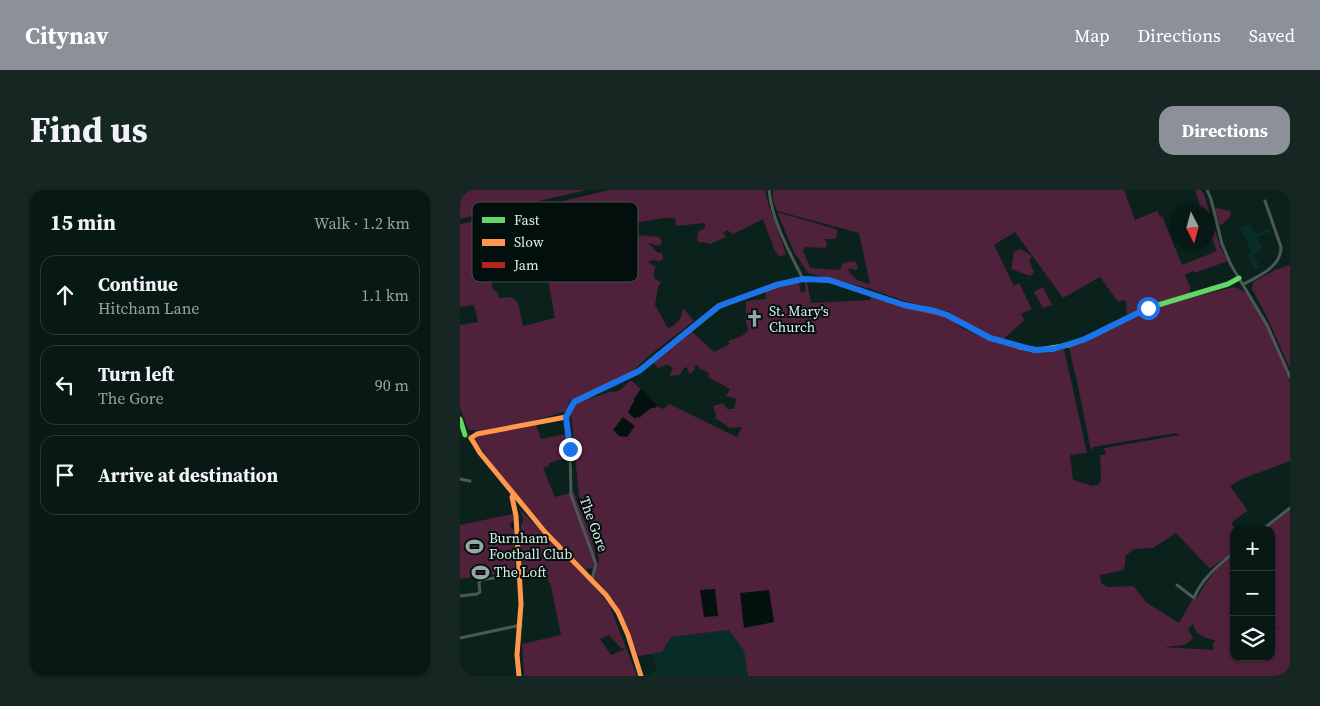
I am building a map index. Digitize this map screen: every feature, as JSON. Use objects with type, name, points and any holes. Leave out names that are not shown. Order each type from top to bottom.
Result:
[{"type":"street","points":[[769,190],[770,204],[776,220],[803,279]]},
{"type":"street","points":[[1207,190],[1222,244],[1239,278],[1267,325],[1290,377]]},
{"type":"street","points":[[1244,284],[1274,266],[1281,254],[1281,246],[1265,200]]},
{"type":"street","points":[[460,420],[462,436],[471,438],[477,434],[566,417],[574,402],[639,371],[719,306],[776,285],[803,279],[829,280],[904,305],[935,311],[947,315],[990,338],[1040,350],[1069,345],[1083,340],[1148,308],[1228,284],[1239,278]]},
{"type":"street","name":"The Gore","points":[[566,417],[570,449],[571,495],[596,564],[592,579]]},
{"type":"street","points":[[471,438],[480,453],[544,532],[592,579],[618,612],[628,635],[641,676]]},
{"type":"street","points":[[460,479],[470,481]]},
{"type":"street","points":[[514,495],[512,497],[516,516],[521,604],[521,625],[517,656],[519,676]]},
{"type":"street","points":[[1267,526],[1290,508]]},
{"type":"street","points":[[1177,585],[1194,598],[1196,592],[1215,568],[1230,555]]},
{"type":"street","points":[[460,596],[480,592],[479,583],[481,580],[518,574]]},
{"type":"street","points":[[460,638],[521,625]]},
{"type":"shaded area","points":[[460,190],[587,190],[534,202],[472,202],[472,216],[460,219]]},
{"type":"shaded area","points":[[609,190],[765,190],[786,254],[780,257],[775,251],[763,219],[733,234],[727,230],[723,233],[726,237],[710,244],[700,243],[697,240],[698,232],[705,228],[705,223],[676,226],[675,218],[638,222],[638,202],[559,202]]},
{"type":"shaded area","points":[[773,190],[1124,190],[1135,220],[1157,211],[1160,217],[1162,216],[1170,236],[1170,250],[1176,250],[1182,265],[1217,251],[1215,246],[1215,230],[1221,249],[1228,261],[1185,275],[1190,287],[1190,293],[1150,305],[1127,315],[1126,301],[1118,302],[1100,277],[1063,298],[1015,232],[994,245],[1014,286],[1019,283],[1032,309],[1021,314],[1024,320],[1004,339],[991,337],[949,312],[808,273],[794,252],[777,212],[836,229],[838,232],[835,239],[825,239],[827,246],[825,248],[806,247],[803,250],[810,268],[840,270],[843,263],[855,261],[858,268],[855,270],[848,268],[849,272],[860,281],[870,284],[859,233],[777,211],[773,200]]},
{"type":"shaded area","points":[[1195,190],[1201,190],[1207,205],[1200,205]]},
{"type":"shaded area","points":[[1215,209],[1230,211],[1231,216],[1220,226]]},
{"type":"shaded area","points":[[472,222],[472,282],[492,282],[493,290],[498,293],[499,298],[512,297],[518,303],[523,326],[555,318],[548,282],[638,282],[638,235],[660,237],[662,242],[659,246],[648,243],[657,252],[662,253],[663,259],[648,262],[656,267],[653,274],[655,279],[661,282],[658,287],[655,305],[668,328],[678,321],[682,315],[683,308],[694,321],[650,355],[618,385],[570,400],[567,411],[502,428],[488,430],[468,429],[460,408],[460,325],[478,322],[474,305],[460,307],[460,224]]},
{"type":"shaded area","points":[[1249,223],[1255,234],[1270,229],[1271,232],[1257,237],[1263,249],[1254,254],[1260,267],[1255,270],[1247,255],[1252,252],[1240,228]]},
{"type":"shaded area","points":[[1021,249],[1032,256],[1029,260],[1034,272],[1030,276],[1011,269],[1014,252]]},
{"type":"shaded area","points":[[1290,265],[1290,369],[1268,319],[1252,289],[1253,282],[1275,270]]},
{"type":"shaded area","points":[[798,280],[801,293],[806,291],[804,281],[807,281],[811,303],[870,300],[872,296],[930,312],[949,319],[962,328],[990,341],[1033,353],[1064,349],[1087,453],[1070,455],[1073,480],[1093,486],[1099,484],[1101,480],[1100,455],[1106,455],[1104,448],[1180,435],[1176,433],[1093,447],[1091,451],[1069,347],[1093,338],[1162,305],[1234,287],[1245,292],[1251,298],[1265,321],[1279,350],[1288,376],[1290,384],[1290,461],[1242,479],[1230,486],[1248,511],[1231,523],[1233,526],[1230,526],[1230,553],[1210,569],[1176,533],[1153,548],[1135,549],[1126,555],[1124,570],[1100,575],[1101,583],[1107,587],[1133,586],[1147,603],[1179,623],[1192,600],[1197,598],[1204,585],[1230,557],[1230,661],[1275,661],[1275,627],[1285,628],[1275,627],[1275,526],[1270,526],[1290,510],[1290,676],[748,676],[744,651],[729,630],[671,637],[662,652],[638,656],[615,602],[594,578],[599,560],[595,540],[579,497],[571,413],[575,403],[620,390],[631,380],[641,389],[633,399],[664,409],[669,404],[737,437],[742,427],[730,428],[715,418],[713,406],[723,403],[727,409],[734,409],[736,399],[726,396],[730,389],[708,377],[709,373],[699,368],[698,365],[694,366],[695,369],[692,373],[689,373],[687,367],[684,368],[680,375],[669,376],[673,368],[667,364],[658,368],[653,362],[691,331],[714,352],[730,344],[728,341],[742,336],[748,330],[746,301],[766,299],[766,290]],"holes":[[[1193,624],[1201,636],[1216,641],[1213,643],[1213,650],[1164,647],[1180,646],[1190,641],[1193,638],[1188,629]]]},
{"type":"shaded area","points":[[1043,287],[1052,305],[1043,308],[1034,292]]},
{"type":"shaded area","points":[[641,388],[657,406],[635,419],[628,412]]},
{"type":"shaded area","points":[[569,415],[573,456],[549,463],[549,466],[543,468],[555,497],[574,492],[595,550],[594,569],[589,568],[586,570],[541,524],[500,475],[475,440],[477,435],[536,424],[541,439],[566,434]]},
{"type":"shaded area","points":[[623,417],[635,426],[627,437],[619,436],[613,430]]},
{"type":"shaded area","points":[[519,509],[576,565],[609,604],[637,676],[524,676],[522,644],[561,635],[551,586],[546,576],[520,577],[521,525],[524,520]],"holes":[[[609,635],[621,648],[626,649],[611,655],[600,639]]]},
{"type":"shaded area","points":[[513,514],[514,520],[510,524],[514,530],[515,569],[486,576],[460,579],[460,525]]},
{"type":"shaded area","points":[[715,589],[718,616],[704,617],[700,590]]},
{"type":"shaded area","points":[[769,590],[774,622],[744,628],[740,593]]},
{"type":"shaded area","points":[[729,630],[744,651],[748,676],[646,676],[657,670],[652,653],[662,652],[671,637]]},
{"type":"traffic: fast","points":[[1019,347],[1039,350],[1069,345],[1092,336],[1148,308],[1228,284],[1239,278]]},
{"type":"traffic: fast","points":[[460,419],[465,435]]},
{"type":"traffic: slow","points":[[471,438],[477,434],[566,417],[574,402],[639,371],[719,306],[780,284]]},
{"type":"traffic: slow","points":[[471,438],[480,453],[545,532],[606,595],[618,612],[628,635],[641,676]]},
{"type":"traffic: slow","points":[[513,495],[521,604],[517,655],[519,676]]},
{"type":"traffic: jam","points":[[780,284],[803,279],[829,280],[904,305],[947,315],[990,338],[1019,347]]},
{"type":"place","name":"St. Mary's Church","points":[[755,319]]},
{"type":"place","name":"Burnham Football Club","points":[[475,546]]},
{"type":"place","name":"The Loft","points":[[480,572]]},
{"type":"route","points":[[570,449],[566,431],[566,417],[574,402],[639,371],[719,306],[776,285],[803,279],[829,280],[870,292],[904,305],[947,315],[967,328],[990,338],[1034,350],[1053,349],[1083,340],[1148,308]]}]
